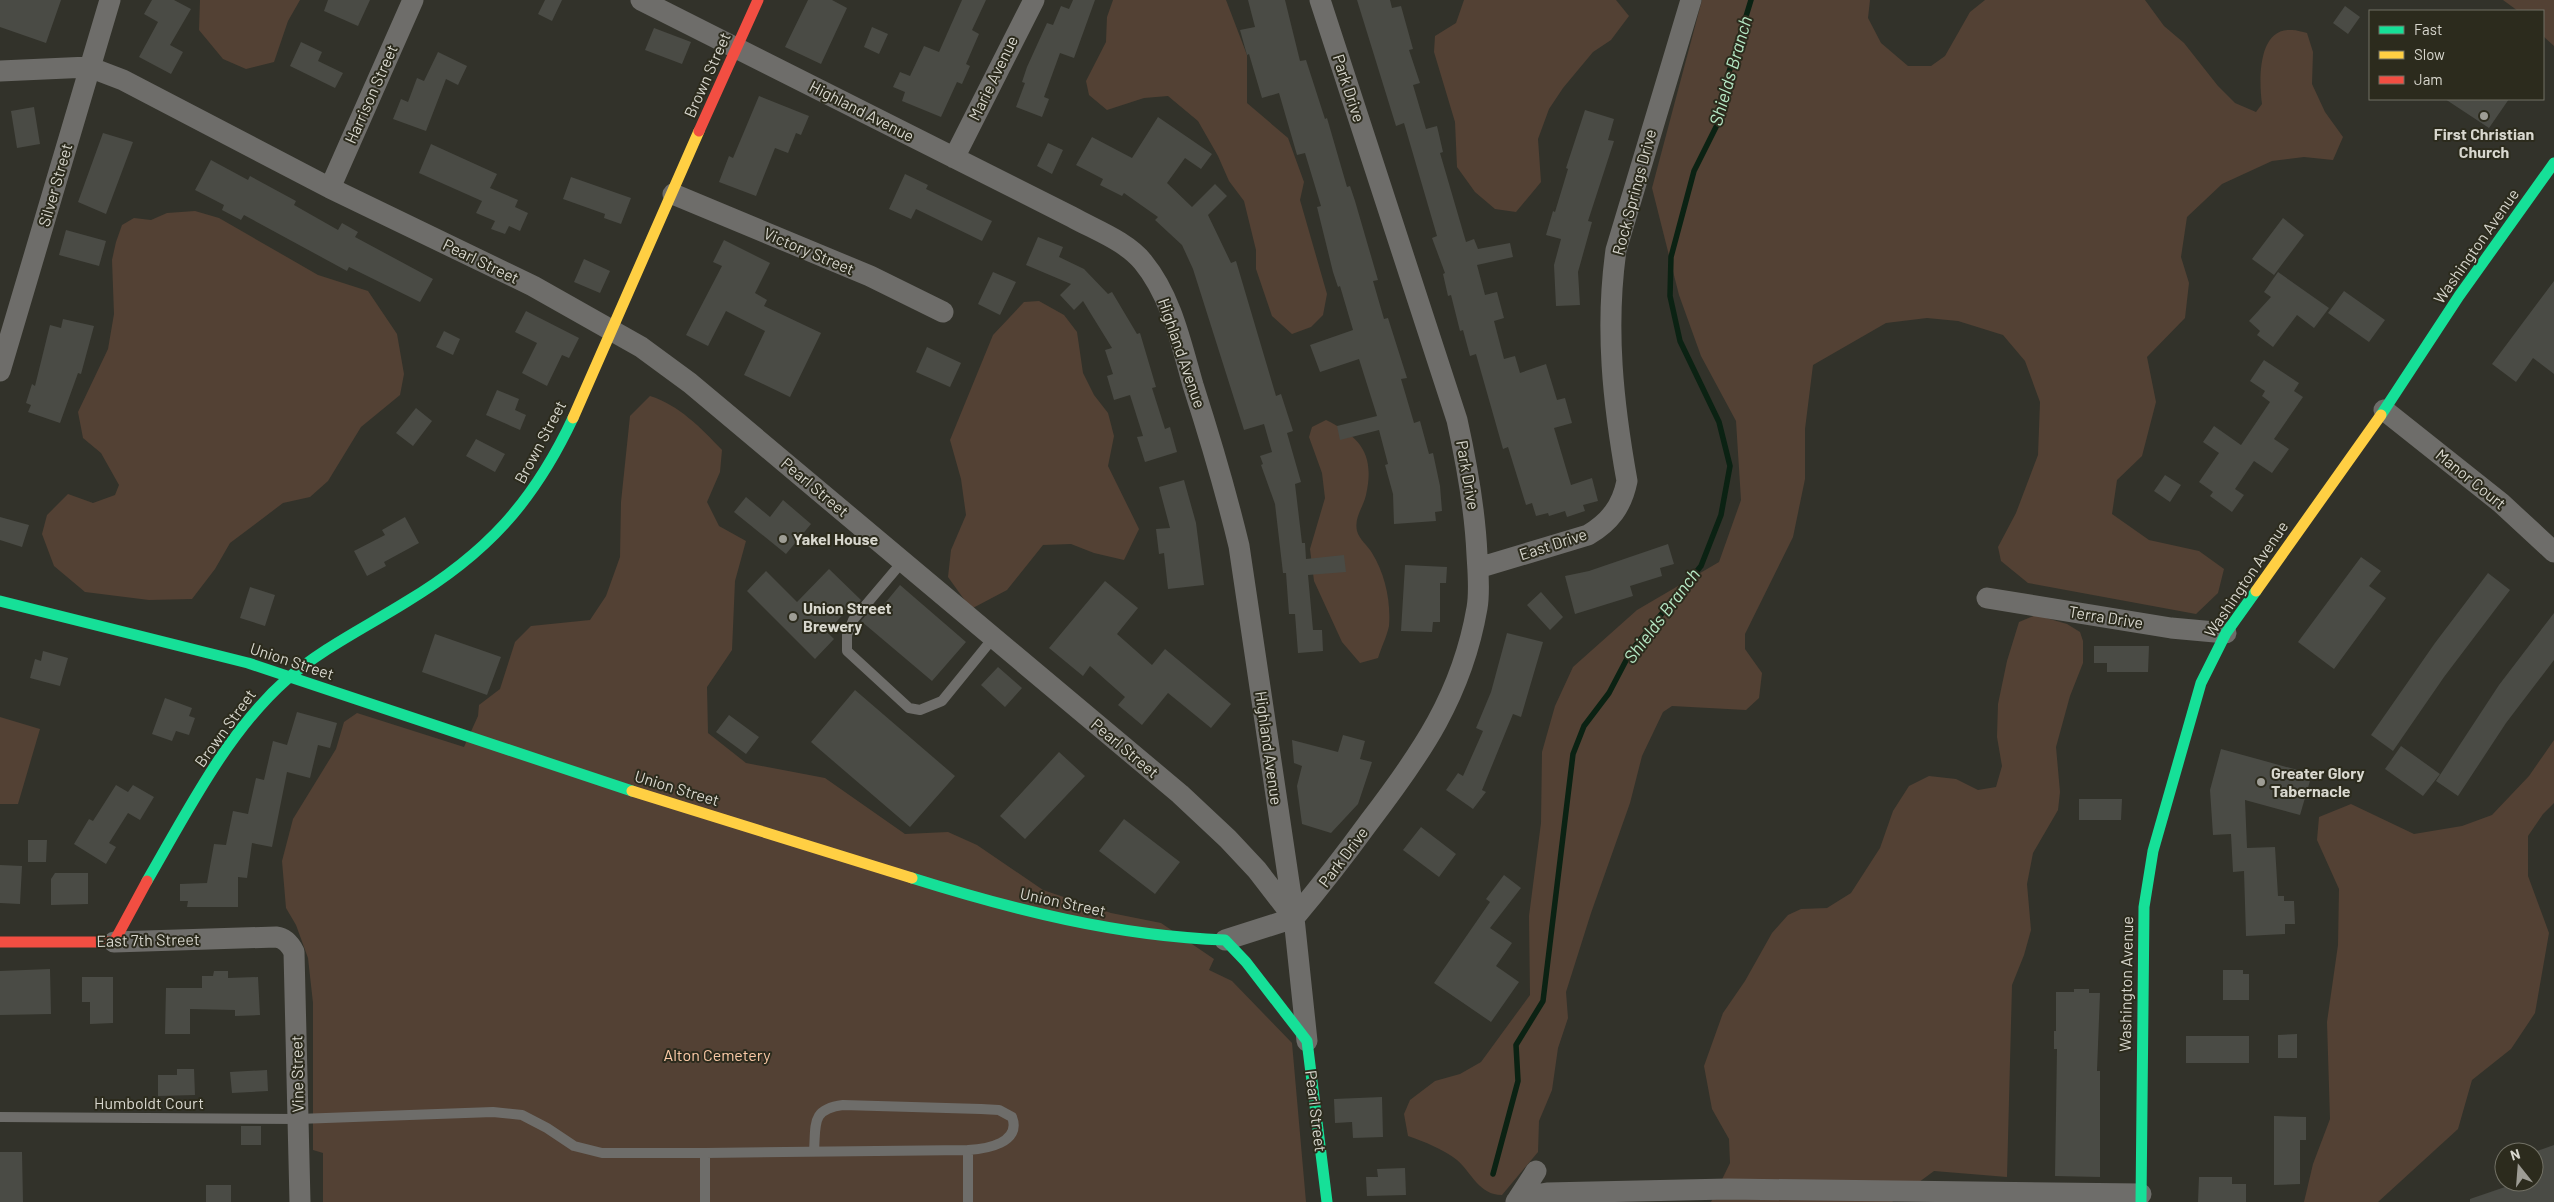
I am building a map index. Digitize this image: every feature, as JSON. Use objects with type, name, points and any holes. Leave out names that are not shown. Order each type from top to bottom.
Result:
[{"type":"street","name":"Silver Street","points":[[0,370],[110,0]]},
{"type":"street","name":"Harrison Street","points":[[330,188],[412,0]]},
{"type":"street","name":"Highland Avenue","points":[[640,0],[736,47],[1122,245],[1142,261],[1155,280],[1169,309],[1225,488],[1239,546],[1294,918]]},
{"type":"street","name":"Brown Street","points":[[114,942],[146,881],[220,760],[253,714],[289,677],[451,574],[484,548],[532,493],[551,461],[612,330],[758,0]]},
{"type":"street","name":"Marie Avenue","points":[[954,158],[1034,0]]},
{"type":"street","name":"Park Drive","points":[[1294,918],[1390,795],[1435,729],[1453,690],[1467,649],[1477,606],[1478,568],[1475,516],[1468,468],[1457,420],[1320,0]]},
{"type":"street","name":"Rock Springs Drive","points":[[1613,388],[1610,328],[1616,250],[1691,0]]},
{"type":"street","name":"Pearl Street","points":[[0,71],[89,67],[123,80],[330,188],[533,286],[612,330],[690,383],[1180,794],[1228,839],[1257,870],[1294,918],[1327,1202]]},
{"type":"street","name":"Washington Avenue","points":[[2141,1198],[2142,958],[2145,898],[2153,851],[2201,683],[2226,633],[2384,410],[2459,296],[2554,163]]},
{"type":"street","name":"Victory Street","points":[[673,194],[870,276],[943,312]]},
{"type":"street","name":"East Drive","points":[[1478,568],[1588,535],[1602,526],[1616,511],[1625,493],[1627,480],[1613,388]]},
{"type":"street","name":"Manor Court","points":[[2384,410],[2501,503],[2554,552]]},
{"type":"street","name":"Terra Drive","points":[[1987,598],[2171,628],[2226,633]]},
{"type":"street","name":"Union Street","points":[[0,601],[190,647],[289,677],[622,788],[984,901],[1059,919],[1126,931],[1177,938],[1226,940]]},
{"type":"street","points":[[1294,918],[1226,940],[1246,962],[1307,1041]]},
{"type":"street","name":"East 7th Street","points":[[0,942],[114,942],[276,937],[282,938],[292,947]]},
{"type":"street","name":"Vine Street","points":[[292,947],[294,962],[300,1202]]},
{"type":"street","points":[[1516,1202],[1536,1171]]},
{"type":"street","points":[[1516,1202],[1530,1196],[1547,1193],[1728,1189],[2141,1198]]},
{"type":"lane","points":[[903,561],[853,620],[847,635],[847,651],[909,708],[920,710],[942,701],[994,637]]},
{"type":"lane","name":"Humboldt Court","points":[[0,1117],[298,1119],[493,1112],[522,1115],[547,1128],[574,1146],[602,1153],[968,1150],[986,1149],[1005,1140],[1014,1129],[1012,1117],[999,1110],[829,1106],[821,1111],[816,1122],[814,1151]]},
{"type":"lane","points":[[968,1150],[968,1202]]},
{"type":"lane","points":[[705,1152],[705,1202]]},
{"type":"green space","points":[[200,0],[300,0],[288,21],[274,62],[246,69],[223,59],[199,30]]},
{"type":"green space","points":[[1113,0],[1226,0],[1247,55],[1247,103],[1288,138],[1304,182],[1300,200],[1327,294],[1323,315],[1311,327],[1292,334],[1272,316],[1256,269],[1256,250],[1244,201],[1229,181],[1218,156],[1198,121],[1168,96],[1144,98],[1107,110],[1089,95],[1086,81],[1106,42],[1107,17]]},
{"type":"green space","points":[[1464,0],[1616,0],[1629,16],[1611,40],[1593,52],[1563,88],[1549,109],[1538,139],[1541,182],[1516,212],[1495,209],[1475,192],[1457,167],[1455,122],[1434,52],[1435,36],[1456,23]]},
{"type":"green space","points":[[1702,0],[1870,0],[1868,18],[1881,43],[1908,66],[1931,66],[1945,56],[1970,12],[1985,0],[2145,0],[2164,26],[2184,43],[2218,86],[2235,103],[2256,112],[2262,104],[2260,83],[2266,46],[2272,37],[2281,31],[2298,31],[2307,33],[2313,52],[2312,84],[2325,112],[2343,137],[2333,160],[2304,157],[2272,161],[2222,184],[2187,217],[2181,257],[2189,283],[2185,318],[2147,357],[2156,402],[2142,456],[2117,480],[2112,514],[2149,540],[2199,551],[2224,569],[2218,593],[2196,614],[2028,583],[2001,561],[1998,547],[2016,513],[2038,455],[2040,402],[2025,361],[2003,335],[1958,321],[1927,318],[1886,323],[1813,365],[1805,429],[1805,479],[1793,537],[1745,634],[1745,649],[1762,673],[1759,698],[1746,710],[1672,706],[1663,712],[1642,756],[1630,803],[1591,913],[1566,992],[1568,1018],[1558,1048],[1552,1090],[1539,1121],[1538,1152],[1502,1195],[1494,1194],[1476,1182],[1452,1156],[1434,1146],[1408,1136],[1404,1114],[1410,1100],[1435,1081],[1460,1074],[1481,1062],[1530,995],[1529,916],[1541,823],[1542,752],[1555,706],[1573,667],[1637,610],[1719,562],[1741,500],[1736,421],[1701,356],[1679,295],[1652,188]]},
{"type":"green space","points":[[2503,0],[2554,0],[2554,46],[2544,37],[2544,10],[2517,10]]},
{"type":"green space","points":[[195,211],[219,218],[318,275],[368,291],[397,334],[404,374],[400,395],[361,427],[328,481],[310,497],[283,503],[230,543],[215,569],[192,599],[149,600],[85,592],[54,566],[42,534],[47,515],[68,494],[93,503],[115,495],[119,485],[101,453],[83,438],[78,412],[108,349],[114,314],[112,260],[116,242],[122,225],[134,218],[151,220],[167,213]]},
{"type":"green space","points":[[1039,301],[1064,315],[1077,332],[1083,373],[1094,395],[1108,413],[1114,436],[1108,466],[1139,529],[1124,560],[1094,553],[1071,544],[1043,545],[1007,590],[971,609],[948,577],[951,550],[966,515],[961,479],[950,440],[993,335],[1024,302]]},
{"type":"green space","name":"Alton Cemetery","points":[[650,396],[680,411],[722,450],[720,472],[707,502],[719,526],[746,541],[735,581],[732,650],[707,687],[708,733],[746,763],[825,778],[905,834],[948,832],[977,845],[1043,890],[1111,913],[1161,923],[1214,959],[1209,970],[1232,981],[1292,1043],[1306,1202],[323,1202],[323,1153],[313,1150],[313,1003],[308,958],[296,925],[286,908],[282,861],[293,819],[336,749],[344,722],[357,713],[464,747],[478,716],[479,705],[500,689],[515,642],[531,626],[590,620],[606,596],[620,557],[621,502],[630,416]]},
{"type":"green space","points":[[1326,420],[1348,433],[1356,441],[1367,458],[1368,481],[1366,495],[1356,526],[1360,537],[1377,561],[1388,597],[1389,626],[1378,658],[1360,663],[1342,642],[1314,581],[1310,549],[1325,498],[1322,473],[1309,437],[1312,427]]},
{"type":"green space","points":[[2036,615],[2067,624],[2080,632],[2083,641],[2083,663],[2070,696],[2056,747],[2060,792],[2058,810],[2033,853],[2027,884],[2031,930],[2024,955],[2012,985],[2007,1177],[1934,1171],[1892,1202],[1711,1202],[1730,1163],[1729,1139],[1712,1109],[1704,1066],[1723,1013],[1745,981],[1772,933],[1788,915],[1801,909],[1827,908],[1851,893],[1880,848],[1893,811],[1909,786],[1929,776],[1956,779],[1978,790],[1996,787],[2002,766],[1997,737],[1998,704],[2007,661],[2019,622]]},
{"type":"green space","points":[[0,717],[40,729],[18,804],[0,804]]},
{"type":"green space","points":[[2554,740],[2554,803],[2543,814],[2528,836],[2528,876],[2549,933],[2535,1013],[2511,1049],[2472,1080],[2458,1129],[2378,1202],[2304,1202],[2313,1164],[2330,1119],[2327,1022],[2338,945],[2339,889],[2317,840],[2319,817],[2351,804],[2414,834],[2462,826],[2492,815],[2529,776]]},
{"type":"building","points":[[0,0],[61,0],[46,43],[0,27]]},
{"type":"building","points":[[152,0],[174,0],[191,9],[170,45],[183,52],[171,74],[139,57],[158,22],[144,14]]},
{"type":"building","points":[[328,0],[370,0],[358,26],[324,11]]},
{"type":"building","points":[[545,0],[562,0],[552,21],[538,14]]},
{"type":"building","points":[[808,0],[832,0],[847,8],[821,64],[785,47]]},
{"type":"building","points":[[962,0],[986,0],[972,30],[979,34],[966,64],[970,66],[962,84],[957,82],[941,117],[902,101],[905,92],[893,87],[900,72],[910,76],[924,46],[939,52]]},
{"type":"building","points":[[1073,0],[1095,0],[1074,58],[1060,53],[1044,97],[1049,99],[1042,117],[1016,107],[1025,83],[1022,82],[1027,67],[1047,23],[1053,25],[1061,6],[1069,9]]},
{"type":"building","points":[[1248,0],[1285,0],[1300,61],[1306,60],[1325,119],[1327,118],[1347,187],[1350,186],[1355,201],[1378,280],[1373,281],[1384,319],[1388,318],[1407,378],[1401,379],[1414,423],[1420,421],[1429,454],[1433,453],[1440,486],[1442,511],[1435,512],[1436,521],[1394,524],[1393,494],[1385,465],[1388,464],[1379,430],[1340,440],[1337,426],[1377,416],[1359,359],[1320,372],[1310,345],[1353,330],[1340,286],[1338,287],[1333,272],[1317,207],[1321,206],[1305,153],[1297,155],[1279,93],[1262,98],[1249,54],[1247,55],[1240,30],[1255,27]]},
{"type":"building","points":[[1357,0],[1390,0],[1392,8],[1401,6],[1413,49],[1409,50],[1420,83],[1413,85],[1426,129],[1437,126],[1443,152],[1440,153],[1466,242],[1474,239],[1478,249],[1510,243],[1513,257],[1477,265],[1485,295],[1497,292],[1504,318],[1494,321],[1504,359],[1515,356],[1520,373],[1546,364],[1557,400],[1565,398],[1572,423],[1554,428],[1571,485],[1592,478],[1598,501],[1583,505],[1585,511],[1567,517],[1565,511],[1549,516],[1548,513],[1536,516],[1532,503],[1526,505],[1508,447],[1503,449],[1476,354],[1470,356],[1463,330],[1460,331],[1451,295],[1448,296],[1443,274],[1445,273],[1432,238],[1437,236],[1404,123],[1396,126]]},
{"type":"building","points":[[2345,6],[2360,17],[2348,34],[2333,23]]},
{"type":"building","points":[[872,27],[888,34],[879,54],[864,47]]},
{"type":"building","points":[[654,28],[691,42],[682,64],[645,50]]},
{"type":"building","points":[[301,42],[322,52],[318,61],[343,73],[335,88],[290,66]]},
{"type":"building","points":[[438,52],[467,66],[458,85],[446,79],[426,131],[393,119],[401,99],[408,102],[417,78],[424,81]]},
{"type":"building","points":[[759,96],[809,116],[801,135],[796,133],[788,153],[775,148],[756,196],[719,182],[729,156],[733,158]]},
{"type":"building","name":"First Christian Church","points":[[2447,100],[2508,100],[2489,128]]},
{"type":"building","points":[[34,107],[40,144],[17,148],[11,111]]},
{"type":"building","points":[[1585,110],[1614,119],[1608,140],[1614,141],[1588,221],[1592,222],[1578,272],[1580,305],[1556,306],[1554,265],[1561,239],[1546,235],[1553,211],[1555,212],[1568,169],[1566,168]]},
{"type":"building","points":[[1158,117],[1212,154],[1201,169],[1185,158],[1167,183],[1192,207],[1215,184],[1227,196],[1208,215],[1231,263],[1236,261],[1276,396],[1281,394],[1293,431],[1287,433],[1301,482],[1295,484],[1302,543],[1305,543],[1306,559],[1344,555],[1346,572],[1308,575],[1313,630],[1322,630],[1323,651],[1298,653],[1295,614],[1289,614],[1286,573],[1283,573],[1275,504],[1261,465],[1263,464],[1260,456],[1272,452],[1264,424],[1244,430],[1193,269],[1182,245],[1155,220],[1158,217],[1124,193],[1122,196],[1100,185],[1103,179],[1076,165],[1092,137],[1132,158]]},
{"type":"building","points":[[103,133],[133,142],[106,214],[78,202]]},
{"type":"building","points":[[1048,143],[1063,150],[1052,174],[1037,166]]},
{"type":"building","points":[[431,144],[497,174],[490,188],[518,200],[515,207],[528,213],[520,231],[509,226],[505,234],[491,229],[495,221],[476,213],[482,201],[419,173]]},
{"type":"building","points":[[211,160],[248,180],[250,176],[296,201],[294,205],[338,230],[342,223],[358,232],[355,237],[433,279],[420,302],[349,267],[347,271],[244,215],[241,220],[222,210],[224,205],[195,190]]},
{"type":"building","points":[[905,174],[928,185],[926,189],[992,221],[982,241],[916,209],[911,219],[889,209]]},
{"type":"building","points":[[571,177],[631,198],[621,224],[604,218],[605,214],[563,199]]},
{"type":"building","points":[[2283,218],[2304,235],[2274,275],[2252,259]]},
{"type":"building","points":[[66,230],[106,241],[99,266],[59,255]]},
{"type":"building","points":[[1038,237],[1063,247],[1059,257],[1084,269],[1108,294],[1112,292],[1137,334],[1140,333],[1156,387],[1152,388],[1165,429],[1170,427],[1177,452],[1145,462],[1137,437],[1143,436],[1130,395],[1114,400],[1107,376],[1113,374],[1105,350],[1112,348],[1083,301],[1074,310],[1060,295],[1071,284],[1026,265]]},
{"type":"building","points":[[724,240],[770,263],[755,293],[767,300],[764,306],[821,333],[790,397],[744,375],[765,331],[726,311],[708,346],[686,335],[722,266],[713,262]]},
{"type":"building","points":[[584,259],[610,271],[600,293],[574,282]]},
{"type":"building","points":[[993,272],[1016,282],[1000,315],[978,304]]},
{"type":"building","points":[[2278,272],[2329,308],[2314,328],[2297,315],[2273,347],[2257,335],[2260,331],[2249,321],[2271,297],[2264,292]]},
{"type":"building","points":[[2554,281],[2554,374],[2533,358],[2516,382],[2492,364]]},
{"type":"building","points":[[2344,291],[2385,320],[2369,342],[2328,313]]},
{"type":"building","points":[[526,311],[579,338],[569,358],[562,355],[547,386],[522,373],[537,343],[515,332]]},
{"type":"building","points":[[63,319],[94,326],[81,374],[78,373],[60,423],[28,412],[31,405],[26,403],[32,384],[35,386],[50,325],[61,328]]},
{"type":"building","points":[[444,331],[460,339],[453,355],[436,347]]},
{"type":"building","points":[[927,347],[961,363],[950,387],[916,372]]},
{"type":"building","points":[[2264,360],[2299,383],[2294,391],[2303,397],[2274,439],[2289,449],[2272,473],[2254,461],[2235,489],[2244,495],[2232,512],[2210,496],[2213,492],[2199,482],[2219,453],[2203,442],[2214,426],[2241,445],[2270,402],[2262,396],[2265,391],[2250,381]]},
{"type":"building","points":[[497,390],[519,399],[515,410],[526,415],[520,430],[486,415]]},
{"type":"building","points":[[416,408],[432,421],[413,446],[396,433]]},
{"type":"building","points":[[476,439],[505,454],[495,472],[466,456]]},
{"type":"building","points":[[2165,475],[2181,485],[2170,502],[2154,491]]},
{"type":"building","points":[[1184,480],[1196,523],[1204,585],[1168,589],[1164,553],[1159,554],[1156,529],[1170,528],[1159,487]]},
{"type":"building","name":"Yakel House","points":[[746,497],[770,517],[783,500],[811,524],[786,554],[734,512]]},
{"type":"building","points":[[0,517],[29,525],[22,547],[0,540]]},
{"type":"building","points":[[405,517],[419,543],[384,562],[386,566],[367,576],[354,551],[385,535],[382,530]]},
{"type":"building","points":[[1668,544],[1674,564],[1660,568],[1662,576],[1630,586],[1633,596],[1575,614],[1565,576],[1589,571]]},
{"type":"building","points":[[2361,557],[2381,571],[2369,586],[2386,598],[2334,669],[2298,642]]},
{"type":"building","points":[[1405,565],[1447,567],[1446,583],[1440,583],[1440,622],[1433,622],[1432,632],[1401,631]]},
{"type":"building","points":[[829,569],[861,600],[851,612],[848,609],[827,632],[834,639],[815,659],[747,591],[766,571],[797,602]]},
{"type":"building","points":[[2488,573],[2510,590],[2444,677],[2393,751],[2371,735],[2435,643]]},
{"type":"building","points":[[1105,581],[1138,608],[1117,634],[1152,665],[1165,649],[1231,704],[1211,728],[1168,693],[1142,725],[1118,705],[1125,697],[1090,666],[1083,676],[1049,648]]},
{"type":"building","points":[[900,585],[966,642],[932,681],[861,621],[871,609],[876,614]]},
{"type":"building","points":[[250,587],[275,595],[265,626],[240,618]]},
{"type":"building","points":[[1541,592],[1563,617],[1550,630],[1527,605]]},
{"type":"building","points":[[2554,613],[2554,660],[2506,723],[2458,796],[2436,781],[2499,685]]},
{"type":"building","points":[[1507,633],[1543,642],[1521,717],[1513,714],[1482,790],[1486,792],[1473,809],[1446,790],[1458,773],[1463,776],[1483,731],[1476,728],[1491,692]]},
{"type":"building","points":[[435,634],[501,657],[487,695],[422,672]]},
{"type":"building","points":[[2094,646],[2149,646],[2148,672],[2107,672],[2107,663],[2094,663]]},
{"type":"building","points":[[43,651],[68,658],[60,686],[30,678],[35,659],[41,661]]},
{"type":"building","points":[[998,667],[1022,688],[1005,707],[981,685]]},
{"type":"building","points":[[855,690],[955,776],[910,827],[811,742]]},
{"type":"building","points":[[165,698],[192,708],[189,716],[195,718],[189,735],[176,731],[172,741],[152,734]]},
{"type":"building","points":[[297,712],[337,723],[330,748],[318,745],[310,778],[287,772],[272,847],[252,843],[247,878],[238,877],[238,907],[187,907],[188,901],[180,901],[180,884],[207,883],[214,844],[226,845],[233,811],[248,814],[256,778],[264,780],[273,741],[287,745]]},
{"type":"building","points":[[729,715],[759,737],[746,754],[716,732]]},
{"type":"building","points":[[1343,735],[1365,741],[1360,759],[1372,762],[1358,804],[1331,833],[1302,824],[1297,786],[1302,766],[1294,763],[1292,740],[1338,752]]},
{"type":"building","points":[[2401,746],[2440,774],[2423,796],[2385,769]]},
{"type":"building","points":[[2221,749],[2312,774],[2300,815],[2245,800],[2247,848],[2275,847],[2278,896],[2284,896],[2284,901],[2294,901],[2295,924],[2285,924],[2285,934],[2246,936],[2244,871],[2233,872],[2231,834],[2213,835],[2210,790]]},
{"type":"building","points":[[1059,752],[1085,776],[1025,839],[1000,816]]},
{"type":"building","points":[[116,785],[128,792],[133,785],[154,797],[140,820],[128,813],[109,843],[116,847],[106,864],[74,844],[89,819],[93,821]]},
{"type":"building","points":[[2079,799],[2122,799],[2121,820],[2079,820]]},
{"type":"building","points":[[1124,819],[1180,862],[1155,894],[1099,851]]},
{"type":"building","points":[[1421,827],[1456,854],[1439,877],[1403,850]]},
{"type":"building","points":[[28,840],[47,840],[46,862],[28,862]]},
{"type":"building","points":[[0,865],[22,866],[20,904],[0,903]]},
{"type":"building","points":[[55,873],[88,873],[88,904],[51,905],[51,879]]},
{"type":"building","points":[[1504,875],[1521,888],[1490,928],[1512,943],[1496,966],[1519,982],[1491,1022],[1434,983],[1490,902],[1486,899]]},
{"type":"building","points":[[50,969],[51,1014],[0,1015],[0,971]]},
{"type":"building","points":[[2223,970],[2243,970],[2243,974],[2249,974],[2249,1000],[2223,1000]]},
{"type":"building","points":[[214,971],[228,971],[228,978],[258,977],[260,1015],[235,1016],[235,1010],[190,1009],[190,1034],[165,1034],[166,988],[202,988],[202,976],[213,976]]},
{"type":"building","points":[[82,977],[113,977],[113,1023],[90,1024],[90,1002],[82,1002]]},
{"type":"building","points":[[2074,989],[2089,989],[2089,993],[2100,993],[2097,1071],[2100,1071],[2100,1177],[2055,1176],[2057,1049],[2054,1049],[2054,1031],[2056,1031],[2056,992],[2074,992]]},
{"type":"building","points":[[2297,1034],[2297,1058],[2278,1058],[2278,1035]]},
{"type":"building","points":[[2186,1036],[2249,1036],[2249,1063],[2186,1063]]},
{"type":"building","points":[[177,1069],[194,1069],[195,1095],[158,1096],[158,1075],[177,1075]]},
{"type":"building","points":[[267,1070],[268,1091],[232,1093],[230,1072]]},
{"type":"building","points":[[1382,1097],[1383,1137],[1353,1138],[1352,1122],[1335,1123],[1334,1099]]},
{"type":"building","points":[[2274,1116],[2306,1117],[2306,1140],[2300,1140],[2300,1184],[2274,1185]]},
{"type":"building","points":[[241,1126],[261,1126],[261,1145],[241,1145]]},
{"type":"building","points":[[2554,1145],[2554,1202],[2470,1202],[2470,1199],[2494,1191],[2544,1192],[2544,1148]]},
{"type":"building","points":[[0,1152],[22,1152],[23,1202],[0,1202]]},
{"type":"building","points":[[1405,1168],[1406,1195],[1367,1196],[1366,1177],[1378,1177],[1377,1169]]},
{"type":"building","points":[[2199,1177],[2232,1177],[2232,1184],[2246,1184],[2246,1202],[2198,1202]]},
{"type":"building","points":[[206,1185],[231,1185],[231,1202],[206,1202]]},
{"type":"waterway","name":"Shields Branch","points":[[1493,1174],[1518,1081],[1516,1045],[1543,1001],[1573,754],[1584,726],[1609,693],[1631,651],[1701,566],[1721,515],[1730,466],[1719,422],[1680,341],[1670,296],[1671,257],[1694,171],[1718,123],[1722,95],[1751,0]]},
{"type":"traffic: fast","points":[[2381,415],[2459,296],[2554,163]]},
{"type":"traffic: fast","points":[[147,881],[226,749],[265,701],[286,680],[314,658],[435,584],[483,545],[524,501],[558,448],[573,418]]},
{"type":"traffic: fast","points":[[2141,1202],[2144,907],[2153,851],[2201,683],[2226,633],[2256,591]]},
{"type":"traffic: fast","points":[[0,601],[248,663],[632,791]]},
{"type":"traffic: fast","points":[[912,878],[1027,911],[1105,927],[1185,938],[1225,940],[1246,962],[1307,1041],[1327,1202]]},
{"type":"traffic: slow","points":[[573,418],[699,131]]},
{"type":"traffic: slow","points":[[2256,591],[2381,415]]},
{"type":"traffic: slow","points":[[632,791],[912,878]]},
{"type":"traffic: jam","points":[[699,131],[758,0]]},
{"type":"traffic: jam","points":[[0,942],[114,942],[147,881]]},
{"type":"place","name":"First Christian Church","points":[[2484,116]]},
{"type":"place","name":"Yakel House","points":[[783,539]]},
{"type":"place","name":"Union Street Brewery","points":[[793,617]]},
{"type":"place","name":"Greater Glory Tabernacle","points":[[2261,782]]}]
